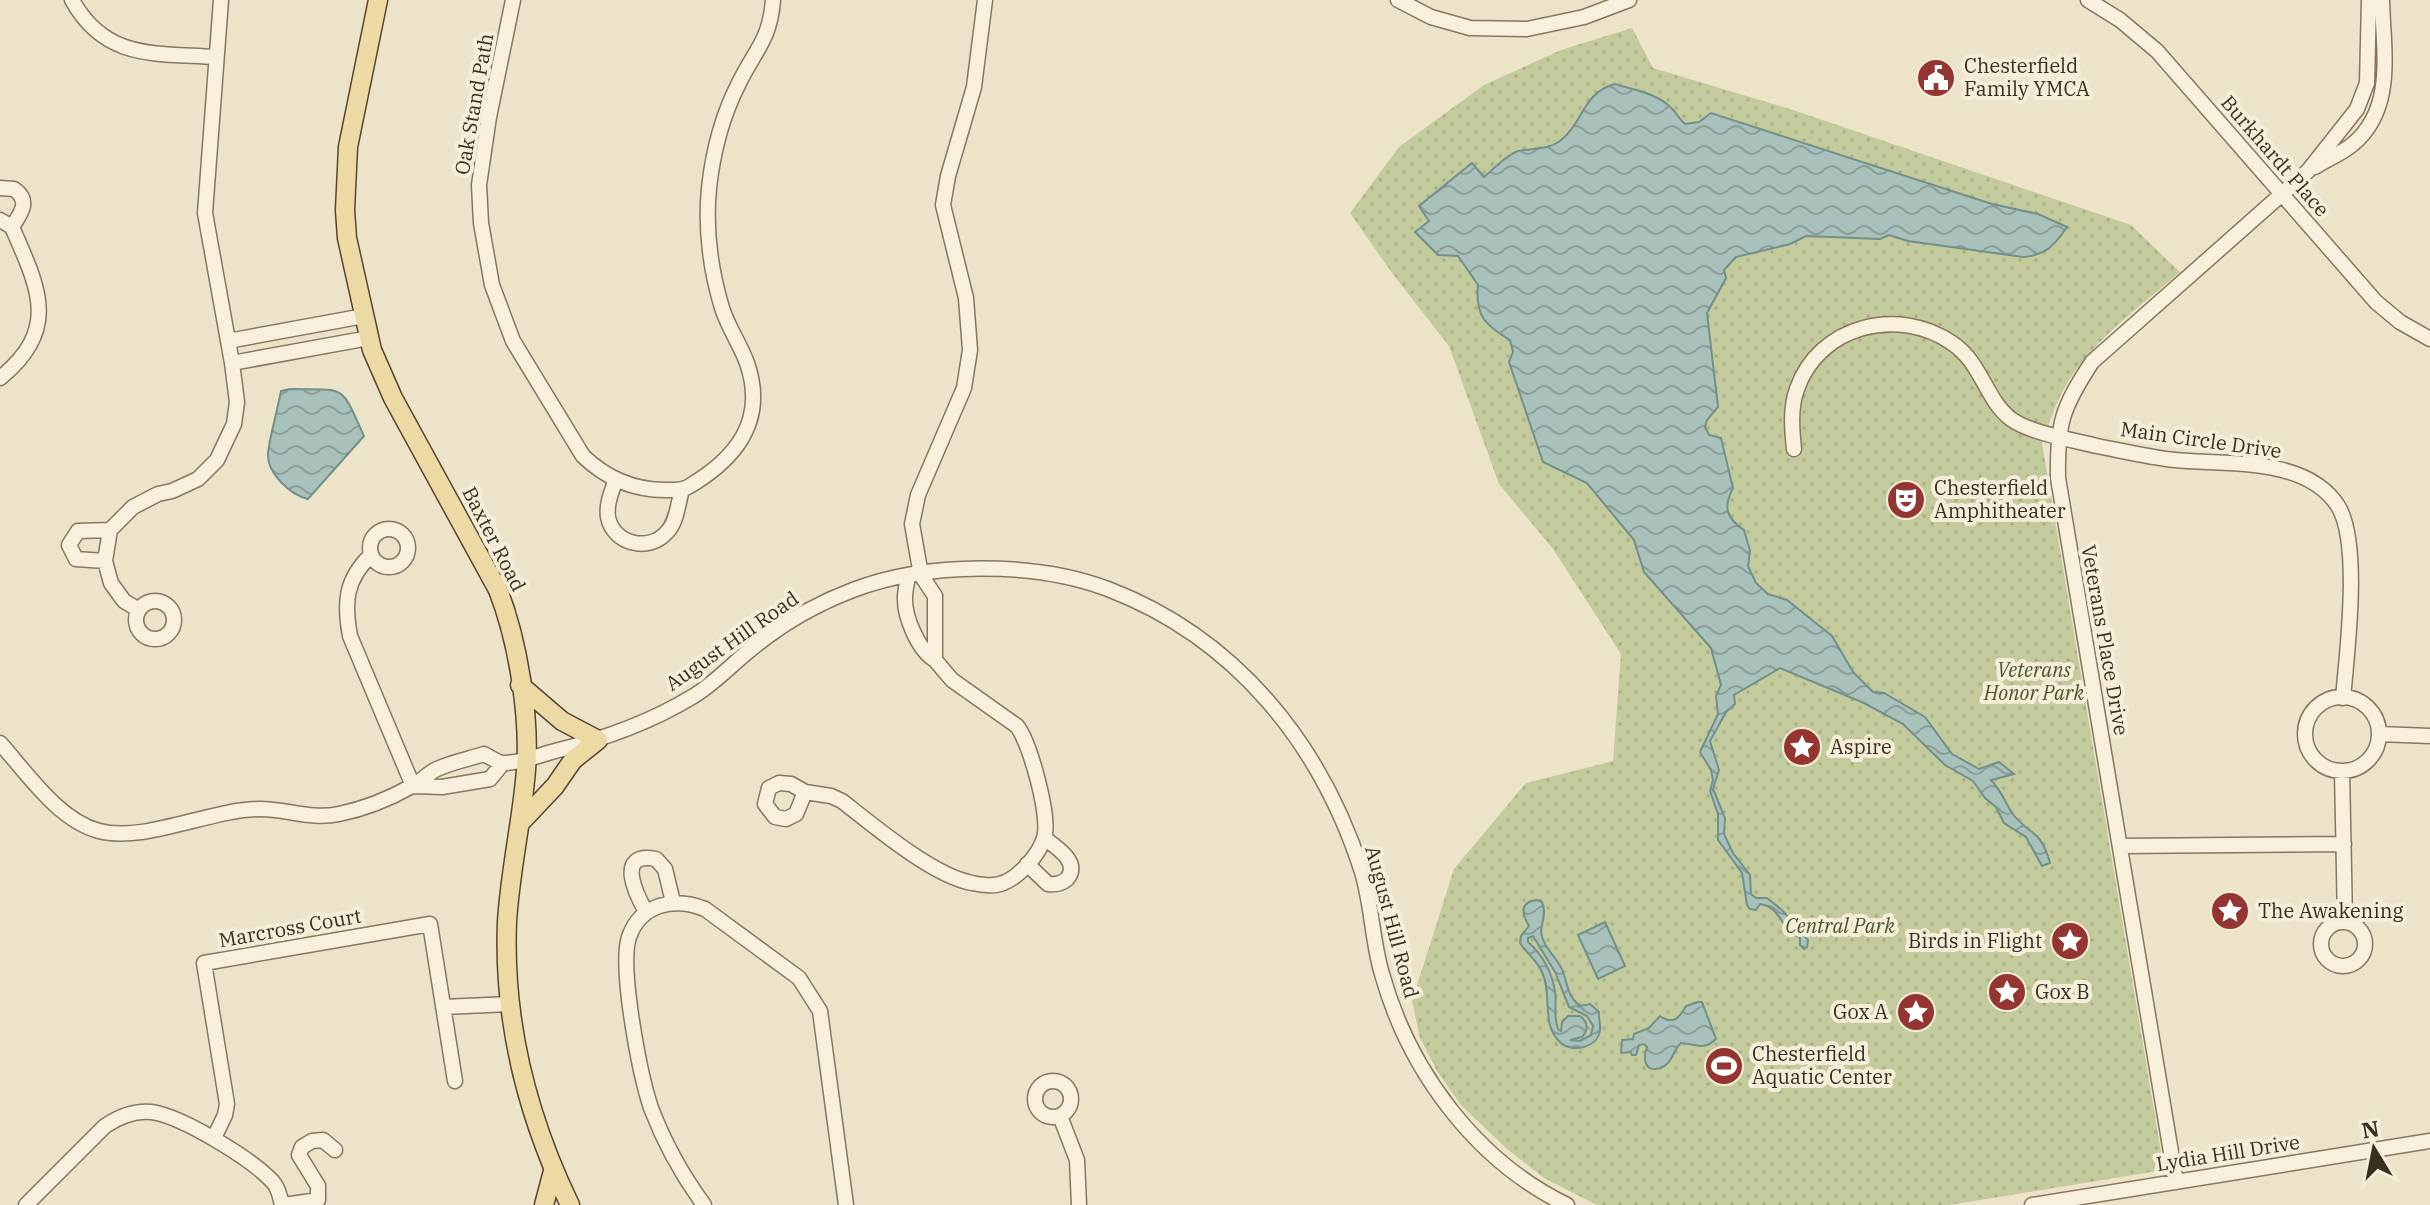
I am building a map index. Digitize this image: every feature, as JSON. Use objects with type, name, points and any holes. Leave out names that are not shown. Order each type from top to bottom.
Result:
[{"type":"main road","name":"Baxter Road","points":[[378,0],[348,147],[347,238],[369,338],[393,398],[498,590],[509,625],[520,685],[526,758],[508,920],[510,1004],[534,1119],[553,1171],[570,1205]]},
{"type":"main road","points":[[520,685],[562,721],[598,740],[573,760],[555,786],[521,822]]},
{"type":"main road","points":[[544,1205],[553,1171]]},
{"type":"street","points":[[72,0],[99,35],[122,48],[215,57]]},
{"type":"street","points":[[139,610],[124,601],[111,583],[105,561],[110,530],[133,507],[198,479],[217,460],[234,424],[237,402],[205,213],[221,0]]},
{"type":"street","name":"Oak Stand Path","points":[[513,0],[489,117],[479,185],[481,223],[492,285],[513,341],[583,456],[598,470],[645,490],[682,490]]},
{"type":"street","points":[[616,479],[607,509],[614,531],[627,542],[639,544],[658,540],[672,525],[682,490],[707,476],[734,453],[747,433],[753,409],[748,364],[723,310],[711,264],[708,217],[714,148],[740,81],[765,41],[773,0]]},
{"type":"street","points":[[805,792],[842,801],[925,862],[969,883],[1003,883],[1027,864],[1044,838],[1046,824],[1030,750],[1024,736],[1017,726],[952,680],[921,646],[907,613],[905,597],[915,576],[912,524],[918,495],[964,388],[970,350],[966,298],[943,205],[948,176],[974,87],[985,0]]},
{"type":"street","points":[[1398,0],[1431,17],[1470,28],[1527,29],[1584,17],[1629,0]]},
{"type":"street","name":"Burkhardt Place","points":[[2088,0],[2120,20],[2157,51],[2376,302],[2400,322],[2430,339]]},
{"type":"street","points":[[2308,171],[2357,109],[2367,83],[2369,0]]},
{"type":"street","points":[[2308,171],[2353,144],[2374,120],[2384,92],[2382,0]]},
{"type":"street","name":"Veterans Place Drive","points":[[2176,1182],[2058,478],[2058,435],[2069,397],[2092,362],[2308,171]]},
{"type":"street","points":[[0,188],[14,189],[22,197],[24,209],[6,224],[38,287],[39,313],[35,337],[20,362],[0,378]]},
{"type":"street","points":[[228,341],[364,316]]},
{"type":"street","name":"Main Circle Drive","points":[[1794,449],[1791,422],[1796,391],[1807,368],[1843,334],[1872,325],[1902,324],[1931,331],[1973,361],[1993,398],[2009,418],[2025,427],[2125,453],[2176,460],[2246,463],[2305,477],[2322,488],[2337,505],[2348,540],[2350,594],[2343,698]]},
{"type":"street","points":[[232,363],[369,338]]},
{"type":"street","points":[[105,561],[76,559],[69,545],[78,531],[110,530]]},
{"type":"street","points":[[371,555],[362,563],[347,591],[350,636],[413,786]]},
{"type":"street","name":"August Hill Road","points":[[503,763],[622,732],[694,696],[783,625],[851,591],[885,580],[976,568],[1016,569],[1104,588],[1149,606],[1202,639],[1252,682],[1314,761],[1362,874],[1381,972],[1411,1050],[1464,1127],[1500,1161],[1540,1192],[1567,1205]]},
{"type":"street","points":[[915,576],[935,596],[935,660]]},
{"type":"street","points":[[2343,698],[2362,703],[2371,711],[2379,734],[2371,756],[2353,769],[2342,771],[2318,763],[2306,742],[2305,730],[2308,718],[2316,708],[2326,701],[2343,698]]},
{"type":"street","points":[[2379,734],[2430,736]]},
{"type":"street","points":[[0,743],[47,795],[81,823],[100,831],[122,834],[261,809],[313,817],[338,814],[413,786],[436,769],[484,754],[503,763],[490,779],[442,787],[413,786]]},
{"type":"street","points":[[2342,771],[2345,921]]},
{"type":"street","points":[[1027,864],[1048,884],[1059,884],[1068,877],[1071,867],[1067,856],[1044,838]]},
{"type":"street","points":[[2120,846],[2344,844]]},
{"type":"street","points":[[646,912],[630,875],[642,860],[656,859],[665,869],[673,902]]},
{"type":"street","points":[[704,1205],[689,1185],[650,1105],[637,1051],[626,957],[629,938],[646,912],[673,902],[705,909],[799,978],[814,999],[820,1011],[846,1205]]},
{"type":"street","name":"Marcross Court","points":[[214,1138],[227,1104],[204,963],[430,924],[455,1081]]},
{"type":"street","points":[[443,1007],[510,1004]]},
{"type":"street","points":[[26,1205],[105,1126],[115,1119],[143,1112],[158,1113],[214,1138],[274,1183],[283,1205],[319,1203],[318,1186],[299,1155],[302,1147],[312,1141],[323,1140],[335,1150]]},
{"type":"street","points":[[1060,1116],[1077,1160],[1079,1205]]},
{"type":"street","name":"Lydia Hill Drive","points":[[2032,1205],[2430,1142]]},
{"type":"green space","name":"Central Park","points":[[1632,28],[1653,68],[1793,110],[2131,225],[2180,272],[2121,322],[2080,364],[2061,395],[2042,443],[2164,1170],[1949,1205],[1597,1205],[1544,1178],[1507,1149],[1461,1105],[1437,1071],[1420,1038],[1412,1001],[1454,869],[1526,783],[1613,761],[1621,654],[1553,549],[1499,484],[1449,346],[1350,213],[1399,147],[1484,85],[1561,50]]},
{"type":"water","points":[[1614,84],[1656,97],[1685,124],[1699,122],[1711,113],[1992,204],[2038,214],[2067,227],[2049,248],[2023,257],[1908,241],[1889,235],[1880,239],[1806,236],[1790,244],[1736,257],[1724,270],[1726,278],[1707,313],[1718,407],[1705,427],[1709,435],[1721,438],[1733,488],[1728,512],[1744,530],[1750,551],[1748,566],[1756,583],[1768,594],[1787,600],[1832,636],[1853,672],[1873,692],[1884,693],[1925,717],[1952,754],[1979,769],[1999,762],[2014,774],[1991,780],[2018,821],[2042,843],[2050,863],[2042,866],[2026,837],[2004,823],[1996,807],[1973,781],[1945,765],[1903,724],[1864,703],[1780,668],[1734,695],[1735,704],[1726,712],[1710,741],[1719,770],[1713,789],[1725,818],[1724,834],[1733,853],[1750,875],[1751,894],[1756,898],[1767,898],[1782,910],[1808,940],[1807,947],[1804,949],[1800,945],[1800,938],[1771,908],[1760,904],[1756,910],[1747,905],[1742,873],[1718,840],[1718,814],[1710,791],[1713,780],[1711,770],[1700,752],[1718,714],[1716,696],[1721,685],[1711,648],[1644,572],[1634,540],[1587,483],[1543,462],[1509,362],[1513,352],[1510,340],[1488,324],[1480,312],[1478,285],[1458,256],[1438,255],[1415,232],[1429,221],[1419,206],[1472,163],[1484,177],[1518,151],[1555,144],[1568,134],[1595,94]]},
{"type":"water","points":[[322,389],[339,393],[350,406],[364,436],[308,499],[281,482],[269,462],[281,391]]},
{"type":"water","points":[[1531,901],[1542,902],[1542,938],[1561,967],[1568,990],[1580,1006],[1590,1004],[1599,1012],[1598,1036],[1590,1045],[1578,1048],[1566,1046],[1551,1028],[1542,972],[1520,943],[1529,926],[1524,909]],"holes":[[[1533,936],[1555,972],[1569,1007],[1587,1016],[1593,1026],[1591,1035],[1580,1041],[1570,1040],[1582,1037],[1586,1032],[1586,1023],[1580,1016],[1568,1016],[1562,1022],[1561,1031],[1558,1029],[1555,991],[1549,970],[1528,938]]]},
{"type":"water","points":[[1605,922],[1625,966],[1598,979],[1578,935]]},
{"type":"water","points":[[1702,1002],[1716,1039],[1712,1043],[1699,1046],[1681,1043],[1668,1064],[1655,1069],[1646,1064],[1647,1047],[1644,1044],[1639,1045],[1636,1055],[1621,1053],[1622,1040],[1633,1039],[1634,1034],[1649,1028],[1660,1016],[1676,1019],[1686,1006]]},
{"type":"place","name":"Chesterfield Family YMCA","points":[[1936,78]]},
{"type":"place","name":"Chesterfield Amphitheater","points":[[1906,500]]},
{"type":"place","name":"Aspire","points":[[1802,747]]},
{"type":"place","name":"The Awakening","points":[[2230,911]]},
{"type":"place","name":"Birds in Flight","points":[[2070,941]]},
{"type":"place","name":"Gox B","points":[[2007,992]]},
{"type":"place","name":"Gox A","points":[[1916,1012]]},
{"type":"place","name":"Chesterfield Aquatic Center","points":[[1724,1066]]},
{"type":"park label","name":"Veterans Honor Park","points":[[2034,682]]}]
